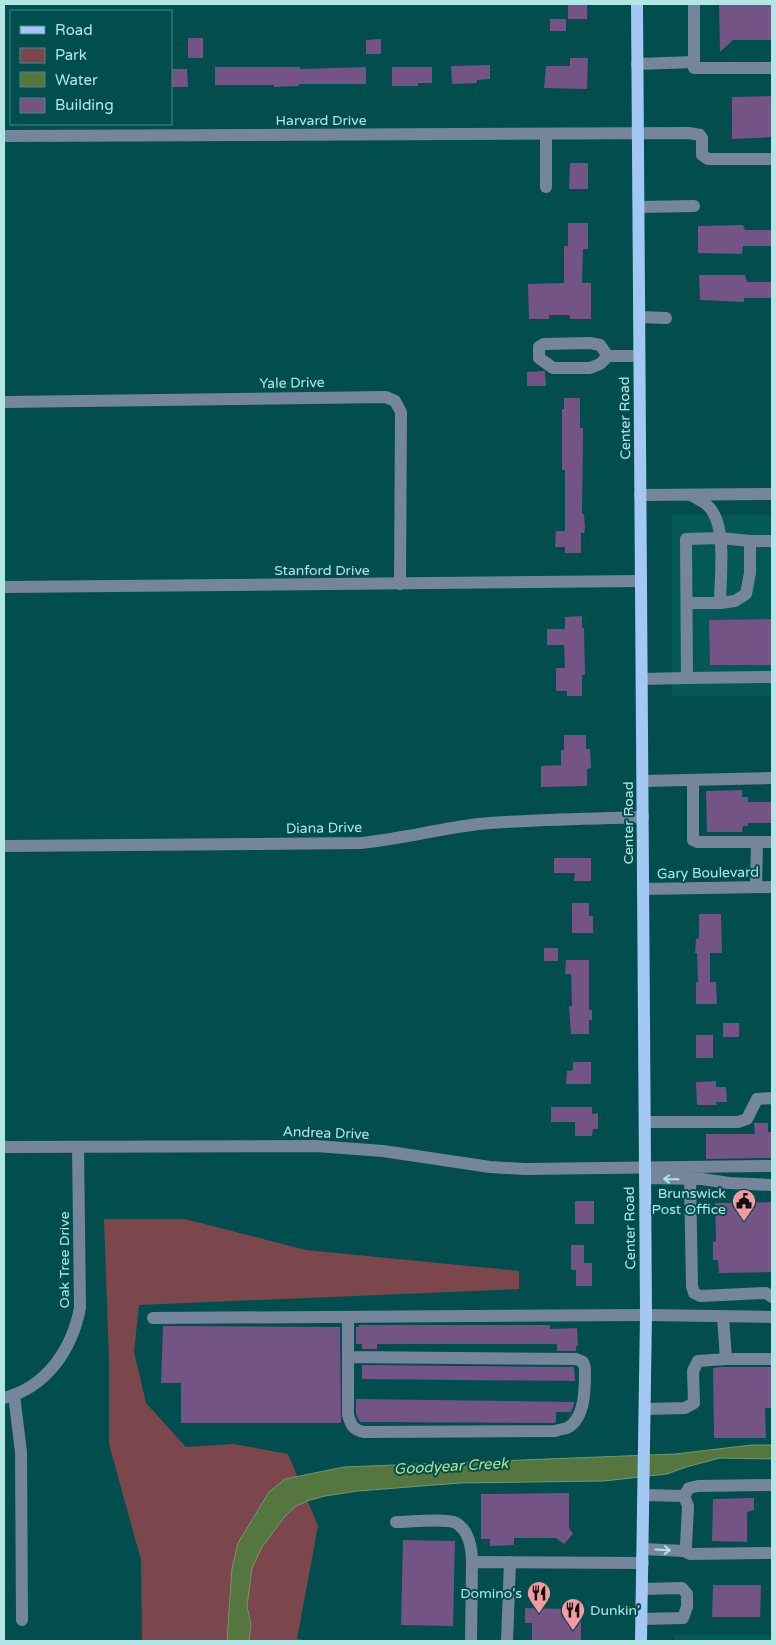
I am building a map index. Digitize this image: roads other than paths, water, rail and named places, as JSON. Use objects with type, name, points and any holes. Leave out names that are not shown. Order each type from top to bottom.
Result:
[{"type":"main road","name":"Center Road","points":[[637,4],[646,1315],[641,1641]]},
{"type":"street","points":[[694,4],[694,68],[772,68]]},
{"type":"street","points":[[638,64],[694,62]]},
{"type":"street","points":[[546,134],[546,187]]},
{"type":"street","name":"Harvard Drive","points":[[4,136],[698,134],[702,138],[702,155],[708,159],[772,159]]},
{"type":"street","points":[[638,207],[694,206]]},
{"type":"street","points":[[639,317],[666,318]]},
{"type":"street","points":[[608,356],[600,345],[590,343],[544,344],[539,348],[539,358],[553,368],[590,368],[600,364],[608,356],[639,356]]},
{"type":"street","name":"Yale Drive","points":[[4,402],[386,397],[395,401],[401,412],[400,584]]},
{"type":"street","points":[[640,495],[772,494]]},
{"type":"street","points":[[691,495],[708,506],[718,522],[721,538],[720,604]]},
{"type":"street","points":[[687,678],[686,539],[721,538],[772,541]]},
{"type":"street","points":[[687,603],[720,604],[735,601],[746,594],[750,573],[750,540]]},
{"type":"street","name":"Stanford Drive","points":[[4,587],[641,581]]},
{"type":"street","points":[[642,679],[772,677]]},
{"type":"street","points":[[643,781],[772,778]]},
{"type":"street","points":[[693,780],[693,840],[697,842],[772,842]]},
{"type":"street","name":"Diana Drive","points":[[4,846],[361,843],[392,840],[478,824],[643,817]]},
{"type":"street","points":[[756,842],[756,887]]},
{"type":"street","name":"Gary Boulevard","points":[[643,889],[772,887]]},
{"type":"street","points":[[645,1122],[738,1122],[747,1119],[757,1099],[772,1098]]},
{"type":"street","name":"Andrea Drive","points":[[4,1147],[316,1146],[383,1151],[490,1167],[645,1173]]},
{"type":"street","name":"Oak Tree Drive","points":[[9,1397],[26,1389],[60,1360],[70,1344],[76,1328],[80,1308],[78,1147]]},
{"type":"street","points":[[645,1173],[701,1166],[772,1166]]},
{"type":"street","points":[[645,1173],[729,1183],[772,1185]]},
{"type":"street","points":[[690,1179],[692,1286],[694,1293],[700,1296],[766,1293],[772,1297]]},
{"type":"street","points":[[153,1318],[646,1315],[772,1318]]},
{"type":"street","points":[[723,1317],[726,1359]]},
{"type":"street","points":[[348,1318],[348,1357],[348,1415],[350,1425],[356,1430],[555,1431],[567,1428],[575,1420],[582,1407],[585,1368],[583,1362],[576,1359],[348,1357]]},
{"type":"street","points":[[645,1409],[686,1408],[694,1403],[693,1370],[698,1361],[772,1359]]},
{"type":"street","points":[[9,1397],[21,1452],[22,1620]]},
{"type":"street","points":[[684,1496],[689,1488],[698,1486],[772,1485]]},
{"type":"street","points":[[644,1495],[684,1496]]},
{"type":"street","points":[[684,1496],[688,1506],[686,1546],[684,1551]]},
{"type":"street","points":[[396,1522],[448,1520],[456,1523],[468,1538],[472,1548],[471,1641]]},
{"type":"street","points":[[643,1549],[684,1551],[690,1554],[772,1553]]},
{"type":"street","points":[[472,1562],[643,1563]]},
{"type":"street","points":[[507,1641],[510,1562]]},
{"type":"street","points":[[642,1589],[682,1588],[687,1594],[687,1607],[683,1618],[642,1619]]},
{"type":"water","name":"Goodyear Creek","points":[[752,1445],[772,1445],[772,1459],[720,1458],[667,1474],[604,1481],[460,1483],[358,1491],[307,1501],[296,1506],[286,1515],[262,1547],[252,1568],[247,1606],[251,1624],[249,1641],[227,1641],[232,1568],[238,1543],[269,1492],[285,1479],[344,1467],[675,1454]]},
{"type":"place","name":"Brunswick Post Office","points":[[744,1222]]},
{"type":"place","name":"Domino's","points":[[539,1614]]},
{"type":"place","name":"Dunkin'","points":[[573,1631]]}]
